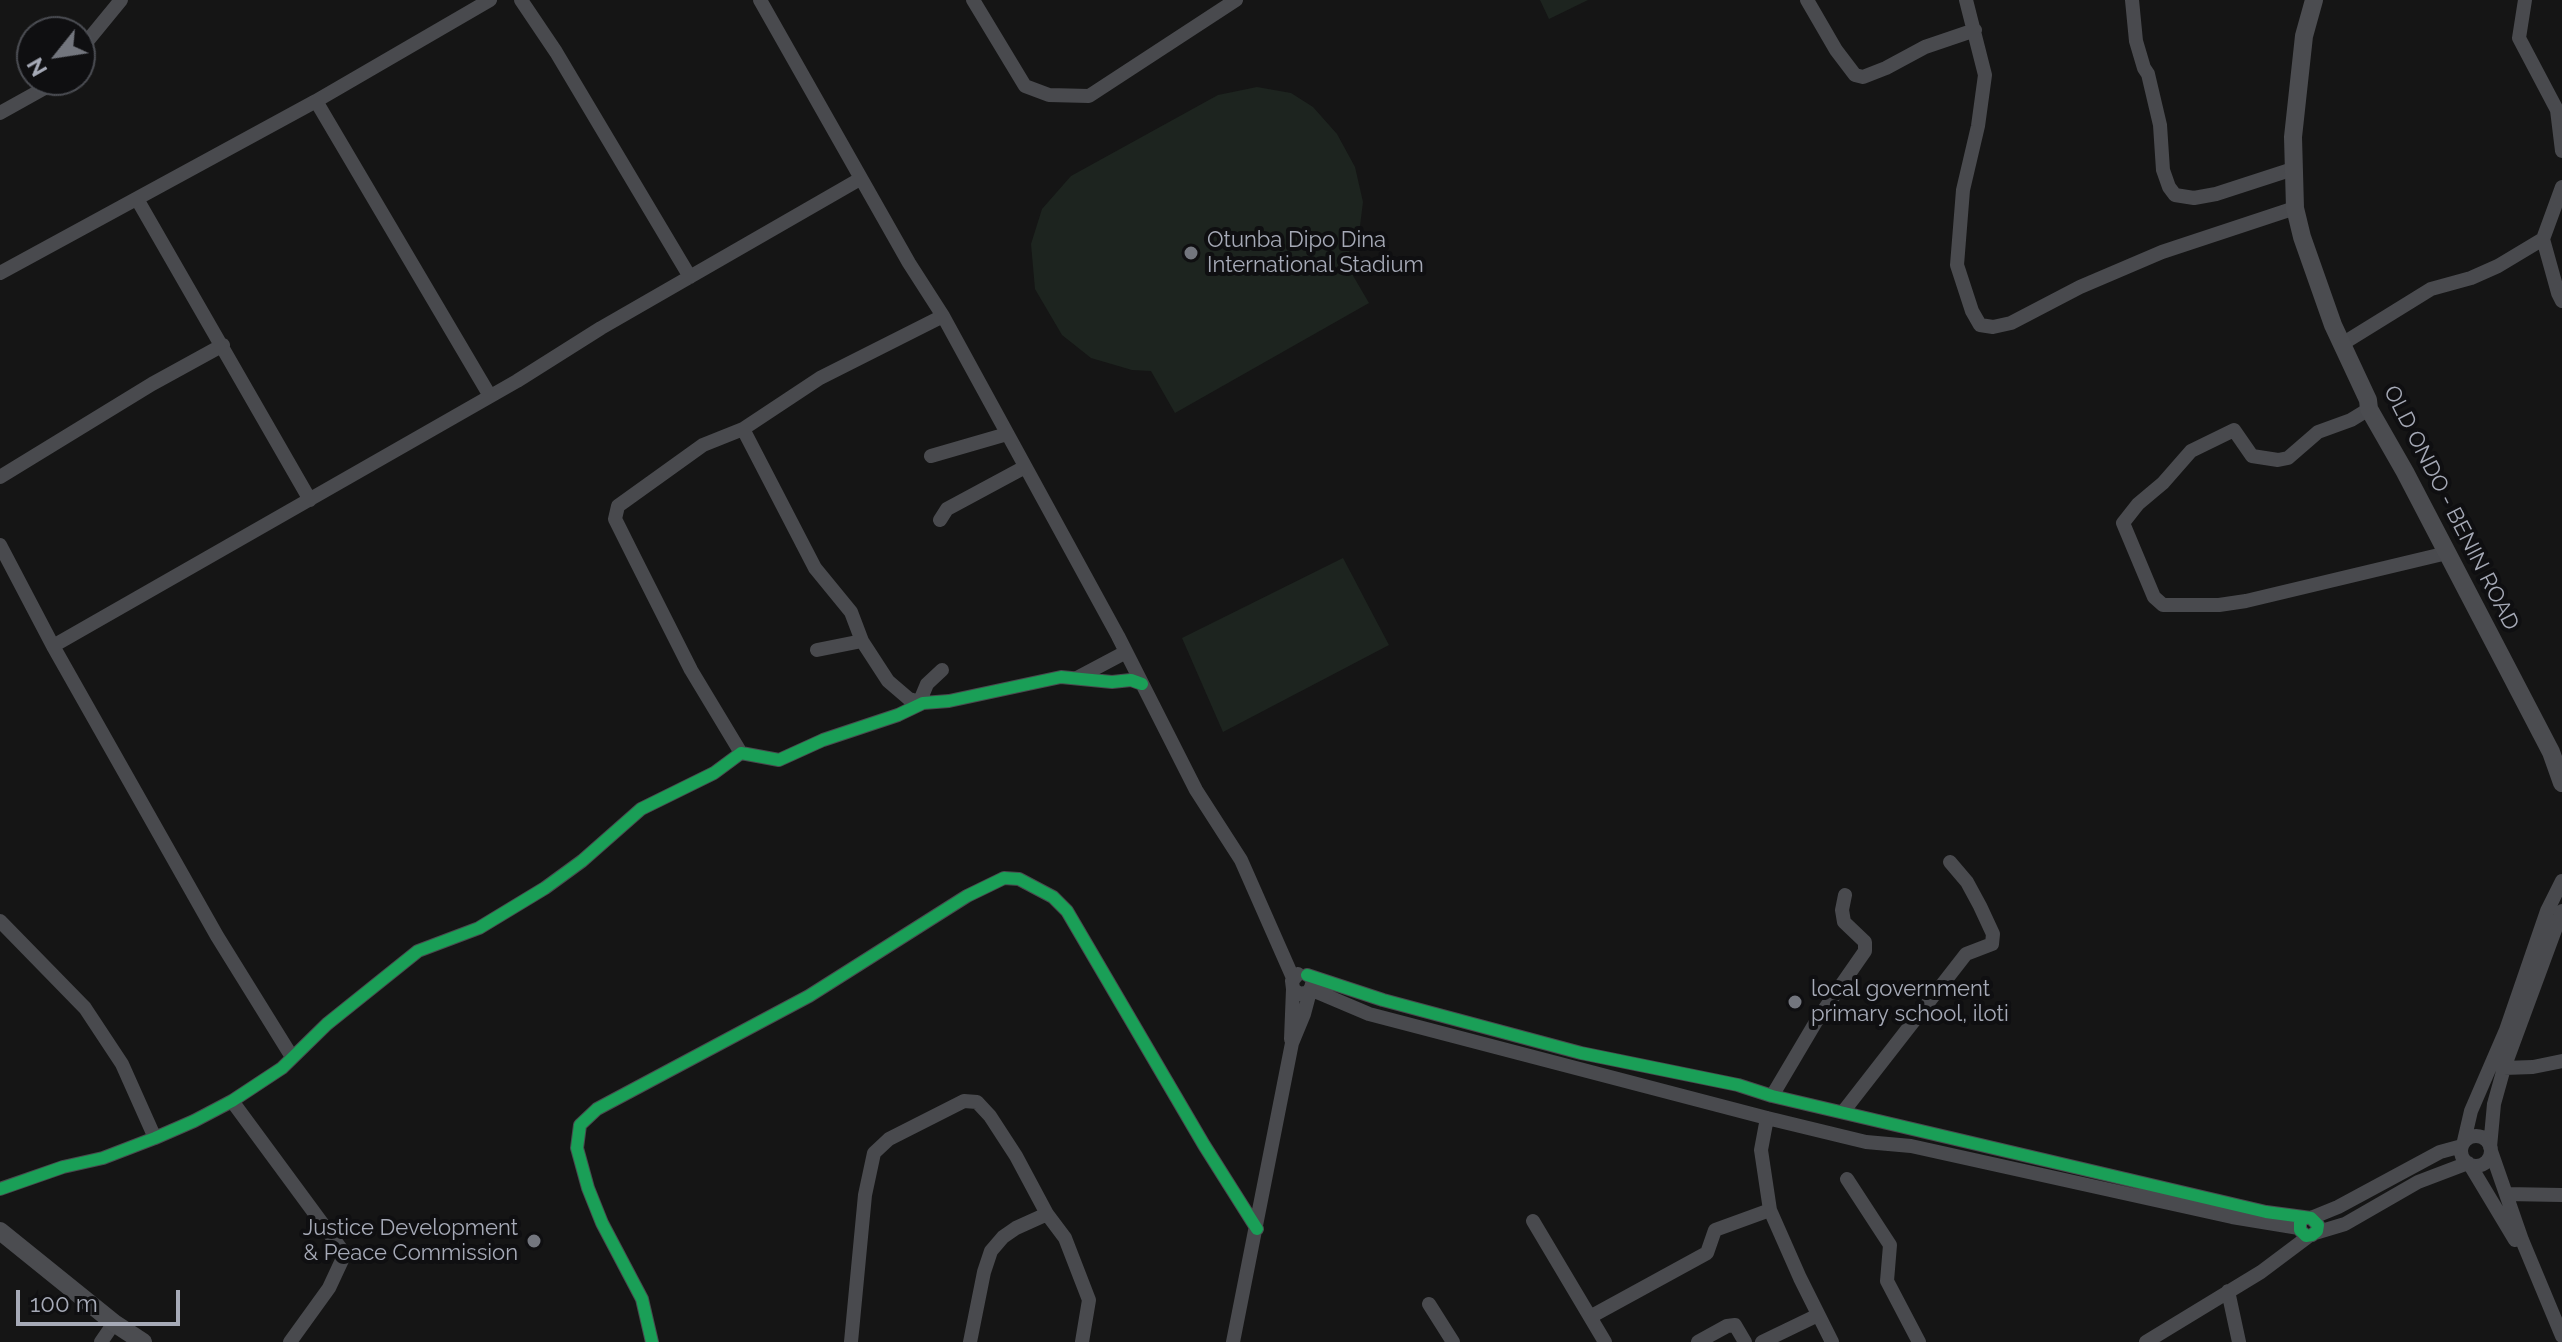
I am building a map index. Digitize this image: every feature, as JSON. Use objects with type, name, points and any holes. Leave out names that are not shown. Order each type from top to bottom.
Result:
[{"type":"main road","name":"OLD ONDO - BENIN ROAD","points":[[2314,0],[2304,36],[2293,137],[2295,208],[2306,249],[2369,409],[2556,757],[2562,783]]},
{"type":"main road","points":[[0,1231],[114,1323],[143,1342]]},
{"type":"street","points":[[96,30],[121,0]]},
{"type":"street","points":[[0,273],[316,101],[343,82],[490,0]]},
{"type":"street","points":[[521,0],[581,92],[690,277]]},
{"type":"street","points":[[760,0],[860,179],[943,316],[1126,652],[1196,790],[1241,860],[1302,985],[1304,1014],[1292,1043],[1233,1342]]},
{"type":"street","points":[[973,0],[1025,86],[1049,95],[1089,96],[1236,0]]},
{"type":"street","points":[[1807,0],[1836,50],[1855,75],[1863,77],[1925,47],[1975,30]]},
{"type":"street","points":[[1966,0],[1985,75],[1978,126],[1963,190],[1957,265],[1972,311],[1980,325],[1993,327],[2011,323],[2080,287],[2162,252],[2295,208]]},
{"type":"street","points":[[2132,0],[2136,41],[2148,74],[2160,125],[2163,170],[2175,195],[2194,198],[2216,194],[2293,169]]},
{"type":"street","points":[[2525,0],[2519,38],[2560,107],[2562,151]]},
{"type":"street","points":[[2,110],[26,96]]},
{"type":"street","points":[[316,101],[490,396]]},
{"type":"street","points":[[53,646],[490,396],[860,179]]},
{"type":"street","points":[[2562,187],[2543,239],[2562,301]]},
{"type":"street","points":[[137,199],[310,500]]},
{"type":"street","points":[[2342,344],[2431,289],[2471,278],[2498,266],[2543,239]]},
{"type":"street","points":[[741,753],[691,670],[615,519],[618,506],[703,445],[743,429],[820,378],[943,316]]},
{"type":"street","points":[[0,477],[152,384],[223,345]]},
{"type":"street","points":[[2369,409],[2351,420],[2318,432],[2288,458],[2278,460],[2252,456],[2234,430],[2191,451],[2123,523],[2154,597],[2163,605],[2219,605],[2246,601],[2447,553]]},
{"type":"street","points":[[743,429],[815,568],[851,612],[862,641],[896,689],[909,699],[923,703],[949,701],[1061,677],[1112,682],[1131,680],[1142,684]]},
{"type":"street","points":[[931,456],[1007,434]]},
{"type":"street","points":[[940,520],[947,509],[1025,467]]},
{"type":"street","points":[[0,545],[53,646],[217,936],[292,1057]]},
{"type":"street","points":[[817,650],[862,641]]},
{"type":"street","points":[[1077,678],[1126,652]]},
{"type":"street","points":[[923,703],[922,696],[927,684],[942,670]]},
{"type":"street","points":[[0,1189],[63,1167],[103,1158],[194,1121],[232,1101],[282,1068],[327,1024],[418,951],[479,928],[545,888],[582,861],[641,809],[714,773],[741,753],[779,760],[823,740],[898,715],[923,703]]},
{"type":"street","points":[[1843,1112],[1966,954],[1992,944],[1993,934],[1974,894],[1950,862]]},
{"type":"street","points":[[652,1342],[642,1299],[602,1223],[588,1188],[577,1148],[580,1125],[597,1109],[809,996],[967,896],[1004,878],[1019,879],[1031,885],[1053,897],[1067,911],[1204,1145],[1257,1229]]},
{"type":"street","points":[[2562,881],[2547,911],[2506,1030],[2471,1111],[2462,1156],[2540,1287],[2562,1336]]},
{"type":"street","points":[[1772,1096],[1817,1020],[1865,951],[1865,942],[1844,922],[1842,910],[1845,895]]},
{"type":"street","points":[[1302,985],[1369,1014],[1866,1142],[1911,1146],[2187,1207],[2308,1227],[2345,1224],[2418,1182],[2469,1164],[2484,1163],[2490,1149],[2494,1104],[2504,1068],[2562,911]]},
{"type":"street","points":[[0,921],[85,1008],[122,1064],[155,1138]]},
{"type":"street","points":[[1302,985],[1383,1000],[1567,1049],[1693,1075],[2266,1212],[2308,1227]]},
{"type":"street","points":[[2504,1068],[2533,1067],[2562,1061]]},
{"type":"street","points":[[232,1101],[341,1249],[343,1258],[329,1288],[290,1342]]},
{"type":"street","points":[[851,1342],[869,1168],[874,1153],[889,1139],[964,1101],[977,1102],[990,1116],[1047,1214],[1065,1238],[1089,1300],[1082,1342]]},
{"type":"street","points":[[1767,1118],[1761,1150],[1770,1210],[1832,1342]]},
{"type":"street","points":[[2146,1342],[2164,1336],[2261,1272],[2308,1227],[2338,1207],[2476,1136],[2485,1139],[2490,1149],[2540,1287]]},
{"type":"street","points":[[1847,1179],[1890,1245],[1887,1281],[1919,1342]]},
{"type":"street","points":[[2506,1194],[2562,1195]]},
{"type":"street","points":[[1590,1317],[1707,1253],[1715,1230],[1770,1210]]},
{"type":"street","points":[[970,1342],[991,1251],[1016,1228],[1047,1214]]},
{"type":"street","points":[[1533,1221],[1605,1342]]},
{"type":"street","points":[[2228,1291],[2239,1342]]},
{"type":"street","points":[[1429,1304],[1453,1342]]},
{"type":"street","points":[[1762,1342],[1818,1315]]},
{"type":"street","points":[[101,1342],[114,1323]]},
{"type":"street","points":[[1698,1342],[1727,1326],[1735,1325],[1745,1342]]},
{"type":"shaded area","points":[[1540,0],[1588,0],[1549,19]]},
{"type":"shaded area","name":"Otunba Dipo Dina International Stadium","points":[[1257,87],[1291,93],[1313,107],[1337,134],[1355,167],[1363,202],[1360,226],[1345,262],[1369,303],[1175,413],[1151,371],[1132,370],[1091,358],[1062,335],[1035,289],[1031,244],[1042,209],[1071,176],[1218,95]]},
{"type":"shaded area","points":[[1343,558],[1389,645],[1223,732],[1182,638]]},
{"type":"cycle path","points":[[0,1189],[63,1167],[103,1158],[194,1121],[232,1101],[282,1068],[327,1024],[418,951],[479,928],[545,888],[582,861],[641,809],[714,773],[741,753],[779,760],[823,740],[898,715],[923,703],[949,701],[1061,677],[1112,682],[1131,680],[1142,684]]},
{"type":"cycle path","points":[[652,1342],[642,1299],[602,1223],[588,1188],[577,1148],[580,1125],[597,1109],[809,996],[967,896],[1004,878],[1019,879],[1053,897],[1067,911],[1204,1145],[1257,1229]]},
{"type":"cycle path","points":[[1307,975],[1383,1000],[1581,1053],[1738,1085],[1772,1096],[2266,1212],[2311,1218],[2318,1225],[2312,1235],[2306,1236],[2300,1230],[2300,1222],[2305,1218]]},
{"type":"place","name":"Otunba Dipo Dina International Stadium","points":[[1191,253]]},
{"type":"place","name":"local government primary school, iloti","points":[[1795,1002]]},
{"type":"place","name":"Justice Development & Peace Commission","points":[[534,1241]]}]
